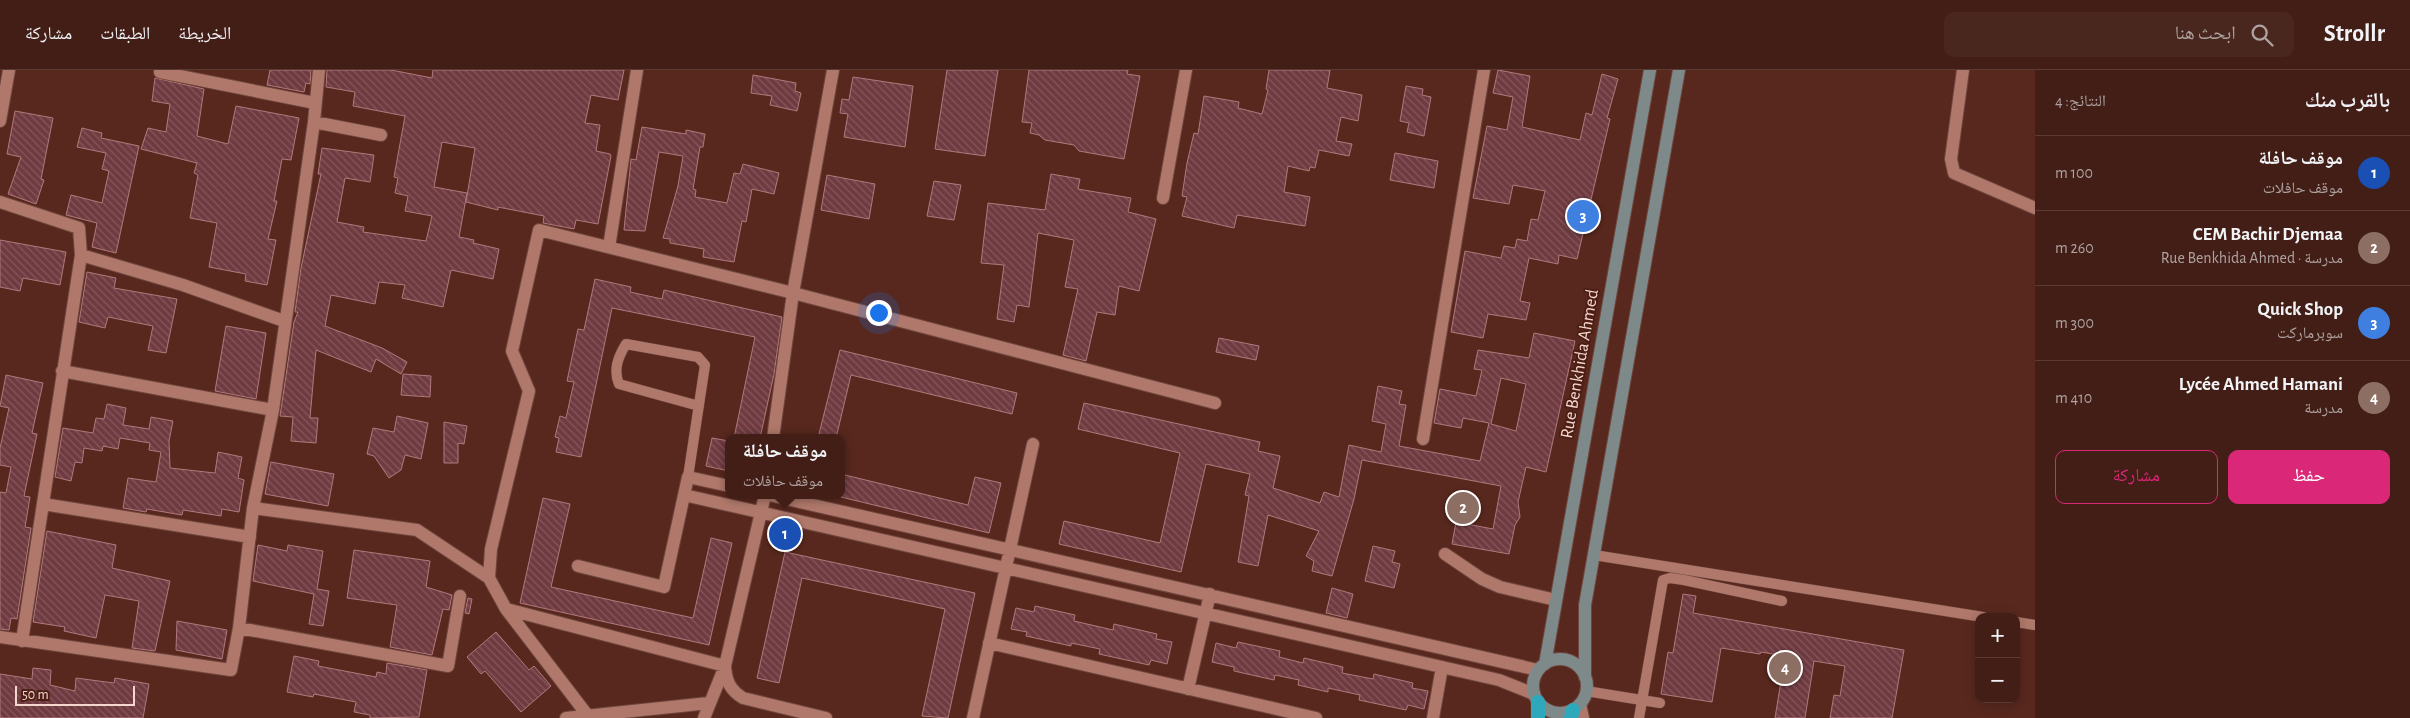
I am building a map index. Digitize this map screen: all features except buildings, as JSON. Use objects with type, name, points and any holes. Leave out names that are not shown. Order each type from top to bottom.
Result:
[{"type":"highway","points":[[1536,698],[1538,718]]},
{"type":"main road","name":"Rue Benkhida Ahmed","points":[[1542,667],[1556,600],[1650,70]]},
{"type":"main road","points":[[1585,678],[1581,669],[1565,660],[1554,660],[1542,667],[1534,678],[1536,698],[1554,713],[1577,713],[1586,691],[1585,605],[1679,70]]},
{"type":"street","points":[[0,122],[9,70]]},
{"type":"street","points":[[0,637],[231,670],[239,628],[253,508],[273,410],[284,321],[314,122],[319,70]]},
{"type":"street","points":[[610,247],[637,70]]},
{"type":"street","points":[[774,434],[793,293],[833,70]]},
{"type":"street","points":[[1163,198],[1186,70]]},
{"type":"street","points":[[1423,438],[1484,70]]},
{"type":"street","points":[[1963,70],[1951,159],[1954,173],[2035,208]]},
{"type":"street","points":[[160,72],[315,103]]},
{"type":"street","points":[[314,122],[381,135]]},
{"type":"street","points":[[0,202],[79,228],[81,255],[22,641]]},
{"type":"street","points":[[488,578],[491,549],[529,391],[512,351],[539,230],[793,293],[1215,403]]},
{"type":"street","points":[[81,255],[183,285],[284,321]]},
{"type":"street","points":[[62,371],[273,410]]},
{"type":"street","points":[[973,718],[1009,549],[1034,444]]},
{"type":"street","points":[[578,566],[664,587],[688,477],[725,485]]},
{"type":"street","points":[[684,495],[1499,680],[1536,698]]},
{"type":"street","points":[[704,718],[725,666],[764,499]]},
{"type":"street","points":[[787,499],[1542,667]]},
{"type":"street","points":[[43,504],[250,537]]},
{"type":"street","points":[[253,508],[417,530],[488,578],[506,609],[588,716]]},
{"type":"street","points":[[1445,554],[1482,579],[1500,587],[1556,600]]},
{"type":"street","points":[[1188,689],[1204,613],[1210,594]]},
{"type":"street","points":[[239,628],[448,666],[460,596]]},
{"type":"street","points":[[506,609],[725,666]]},
{"type":"street","points":[[989,643],[1316,718]]},
{"type":"street","points":[[725,666],[726,680],[734,692],[743,698],[826,718]]},
{"type":"street","points":[[1433,718],[1442,667]]},
{"type":"street","points":[[566,718],[709,703]]},
{"type":"lane","points":[[688,477],[699,406],[705,365],[698,357],[626,344],[620,354],[615,374],[619,384],[699,406]]},
{"type":"lane","points":[[1594,555],[1975,616]]},
{"type":"lane","points":[[1639,718],[1663,580],[1670,578],[1684,580],[1782,601]]},
{"type":"lane","points":[[2020,623],[2035,625]]},
{"type":"lane","points":[[1586,691],[1660,703]]},
{"type":"place","name":"Quick Shop","points":[[1583,216]]},
{"type":"place","name":"CEM Bachir Djemaa","points":[[1463,508]]},
{"type":"place","name":"موقف حافلة","points":[[785,534]]},
{"type":"place","name":"Lycée Ahmed Hamani","points":[[1785,668]]}]
